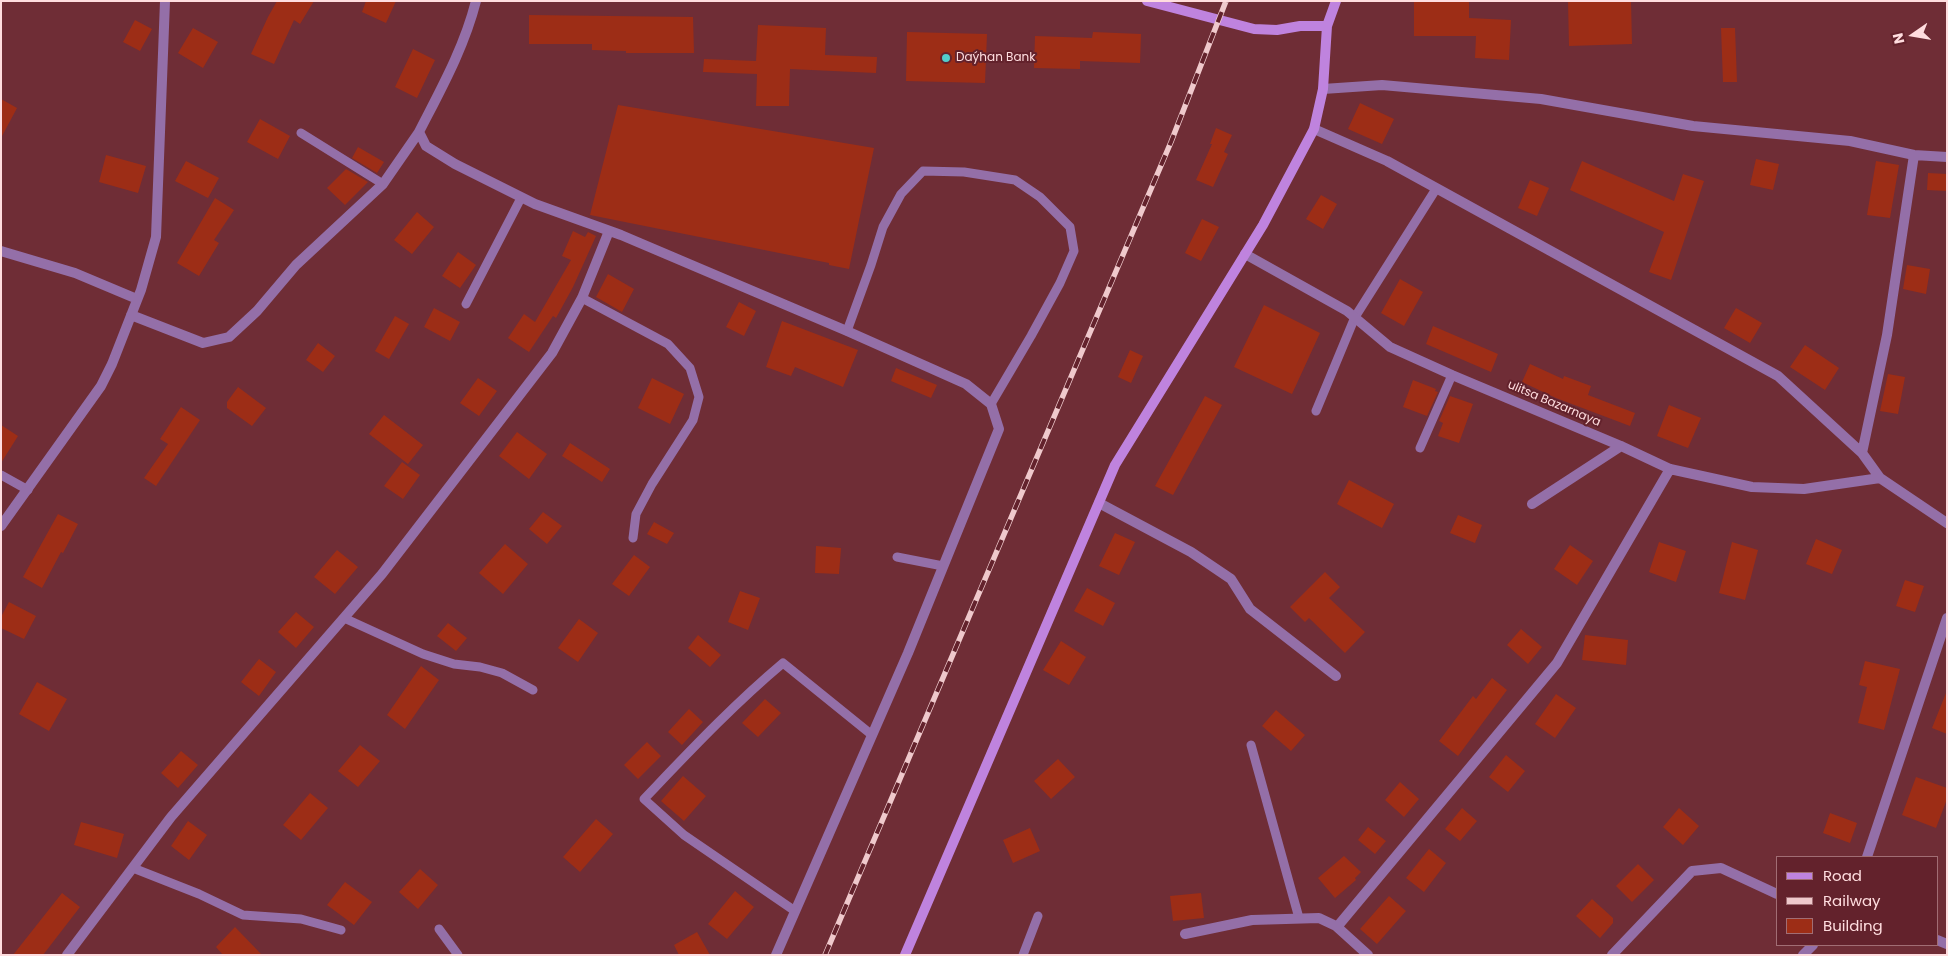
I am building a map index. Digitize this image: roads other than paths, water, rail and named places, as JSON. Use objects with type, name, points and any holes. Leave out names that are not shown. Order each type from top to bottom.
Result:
[{"type":"street","points":[[1,526],[101,386],[137,300],[156,237],[165,1]]},
{"type":"street","points":[[131,315],[203,343],[229,337],[257,311],[296,265],[384,184],[419,132],[457,58],[471,22],[476,1]]},
{"type":"street","points":[[1147,1],[1254,29],[1277,30],[1300,26],[1327,26]]},
{"type":"street","points":[[905,955],[1115,465],[1263,225],[1314,129],[1323,89],[1327,26],[1336,1]]},
{"type":"street","points":[[1323,89],[1382,85],[1541,99],[1693,126],[1850,141],[1914,155],[1947,157]]},
{"type":"street","points":[[1314,129],[1387,161],[1778,376],[1862,453],[1880,478],[1946,521]]},
{"type":"street","points":[[419,132],[426,146],[454,164],[521,198],[609,230],[847,331],[966,384],[991,404],[998,428],[908,653],[776,955]]},
{"type":"street","points":[[1862,453],[1887,335],[1914,155]]},
{"type":"street","points":[[67,955],[171,817],[382,574],[552,353],[582,298],[609,230]]},
{"type":"street","points":[[1,251],[75,273],[137,300]]},
{"type":"street","name":"ulitsa Bazarnaya","points":[[1245,254],[1347,311],[1390,347],[1621,446],[1670,470],[1752,487],[1804,489],[1880,478]]},
{"type":"street","points":[[1532,504],[1621,446]]},
{"type":"street","points":[[1337,927],[1557,663],[1670,470]]},
{"type":"street","points":[[1099,503],[1191,552],[1231,579],[1250,609],[1336,676]]},
{"type":"street","points":[[1867,856],[1947,618]]},
{"type":"street","points":[[1612,955],[1692,871],[1721,868],[1776,894]]},
{"type":"street","points":[[1185,934],[1252,920],[1319,918],[1337,927],[1368,955]]},
{"type":"street","points":[[1803,955],[1812,946]]},
{"type":"lane","points":[[300,133],[384,184]]},
{"type":"lane","points":[[847,331],[872,266],[883,227],[901,194],[923,171],[964,172],[1015,180],[1040,197],[1070,227],[1074,251],[1060,283],[991,404]]},
{"type":"lane","points":[[1316,411],[1355,317],[1436,189]]},
{"type":"lane","points":[[466,304],[521,198]]},
{"type":"lane","points":[[582,298],[668,344],[690,368],[699,397],[694,420],[652,484],[636,514],[633,538]]},
{"type":"lane","points":[[1420,448],[1452,375]]},
{"type":"lane","points":[[1,475],[28,490]]},
{"type":"lane","points":[[897,557],[943,566]]},
{"type":"lane","points":[[344,618],[423,654],[454,664],[480,667],[502,673],[533,690]]},
{"type":"lane","points":[[795,911],[684,835],[644,799],[704,736],[758,684],[783,663],[872,735]]},
{"type":"lane","points":[[1251,745],[1299,918]]},
{"type":"lane","points":[[133,868],[199,894],[243,915],[301,919],[341,930]]},
{"type":"lane","points":[[1023,955],[1038,916]]},
{"type":"lane","points":[[439,929],[458,955]]},
{"type":"railway","points":[[825,955],[1171,142],[1226,1]]},
{"type":"place","name":"Daýhan Bank","points":[[946,58]]}]
